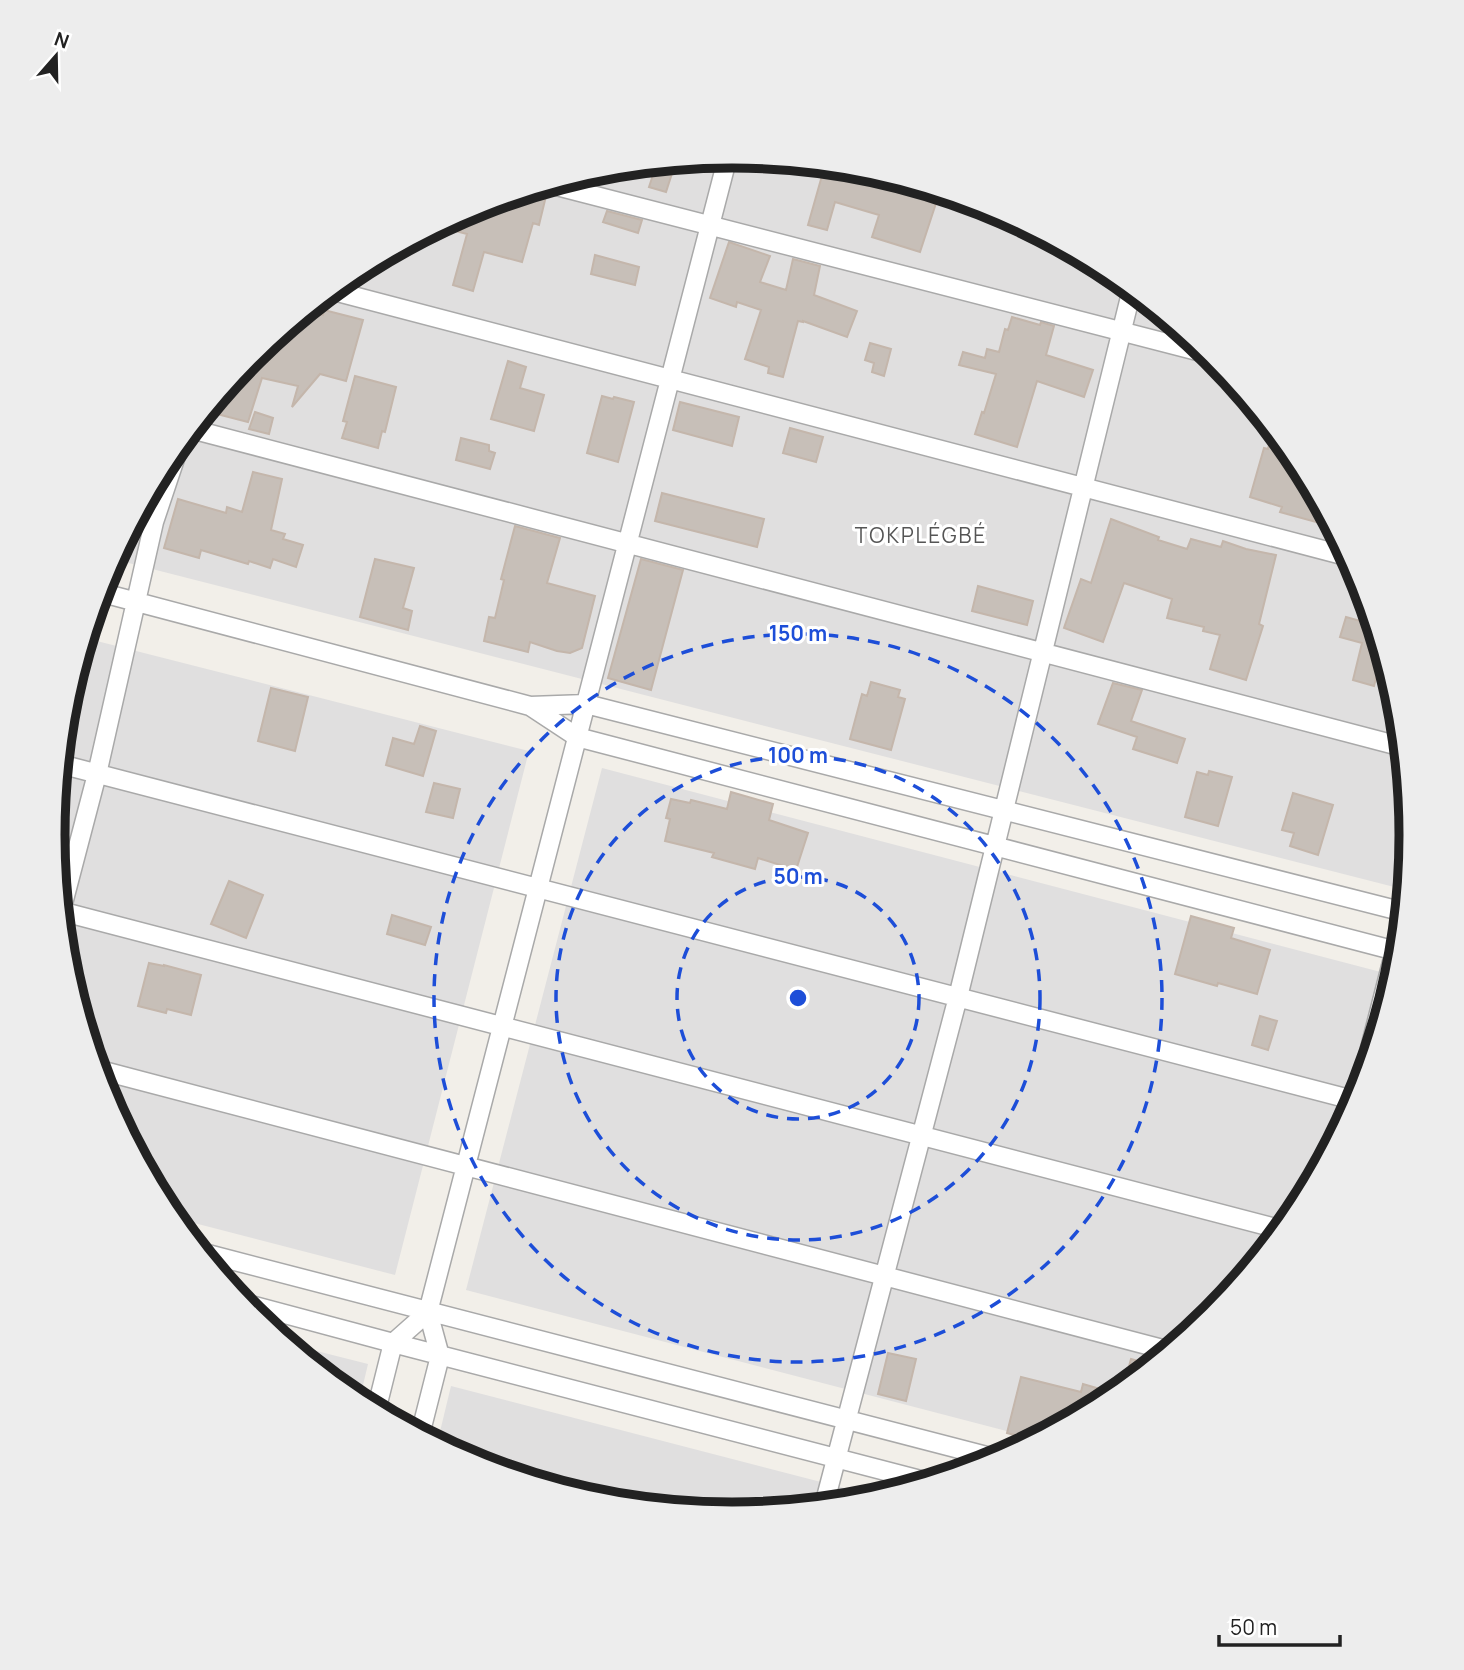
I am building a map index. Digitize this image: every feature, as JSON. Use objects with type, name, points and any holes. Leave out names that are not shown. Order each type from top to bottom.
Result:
[{"type":"street","points":[[422,1426],[440,1356],[428,1312],[725,168]]},
{"type":"street","points":[[566,188],[1189,349]]},
{"type":"street","points":[[343,293],[1336,553]]},
{"type":"street","points":[[827,1496],[958,997],[1130,300]]},
{"type":"street","points":[[201,432],[1393,744]]},
{"type":"street","points":[[67,889],[97,774],[155,522],[170,475]]},
{"type":"street","points":[[110,595],[530,706],[586,704],[1395,910]]},
{"type":"street","points":[[530,706],[577,737],[1389,949]]},
{"type":"street","points":[[68,766],[1344,1099]]},
{"type":"street","points":[[69,914],[1271,1227]]},
{"type":"street","points":[[109,1072],[1158,1348]]},
{"type":"street","points":[[215,1256],[979,1454]]},
{"type":"street","points":[[261,1308],[912,1478]]},
{"type":"street","points":[[379,1401],[393,1343],[428,1312]]},
{"type":"shaded area","points":[[688,169],[776,169],[819,173],[905,190],[946,203],[1027,237],[1103,280],[1172,333],[1204,363],[1234,395],[1287,464],[1330,540],[1364,621],[1377,662],[1394,748],[1398,791],[1397,888],[124,562],[154,501],[177,464],[230,395],[260,363],[292,333],[361,280],[437,237],[518,203],[559,190],[645,173]]},
{"type":"shaded area","points":[[94,640],[529,751],[395,1275],[189,1222],[154,1169],[134,1130],[100,1049],[87,1008],[70,922],[66,879],[66,791],[70,748]]},
{"type":"shaded area","points":[[602,768],[1384,973],[1364,1049],[1330,1130],[1287,1206],[1261,1241],[1234,1275],[1172,1337],[1103,1390],[1022,1435],[466,1290]]},
{"type":"shaded area","points":[[306,1348],[368,1364],[362,1390]]},
{"type":"shaded area","points":[[451,1386],[854,1491],[776,1501],[688,1501],[645,1497],[559,1480],[518,1467],[439,1434]]},
{"type":"building","points":[[673,170],[666,192],[649,187],[654,172]]},
{"type":"building","points":[[823,174],[868,182],[900,193],[901,189],[905,190],[937,200],[920,252],[872,237],[879,215],[835,202],[827,230],[808,225]]},
{"type":"building","points":[[546,196],[539,225],[533,223],[522,262],[484,252],[473,291],[453,285],[467,234],[452,230],[518,203]]},
{"type":"building","points":[[607,211],[642,220],[638,233],[603,222]]},
{"type":"building","points":[[729,242],[770,256],[760,282],[786,290],[793,259],[820,266],[814,295],[857,311],[847,337],[798,321],[783,377],[768,373],[769,367],[745,359],[761,310],[737,302],[736,307],[710,298]]},
{"type":"building","points":[[595,255],[639,267],[635,285],[591,274]]},
{"type":"building","points":[[324,310],[363,320],[346,381],[320,374],[292,407],[298,386],[262,378],[248,422],[215,414],[260,363],[292,333],[317,313],[323,315]]},
{"type":"building","points":[[1012,317],[1054,326],[1046,355],[1093,370],[1084,397],[1037,381],[1017,447],[975,434],[996,374],[959,365],[963,352],[985,358],[987,349],[999,352],[1005,329],[1008,330]]},
{"type":"building","points":[[870,343],[891,349],[884,376],[872,372],[874,363],[865,360]]},
{"type":"building","points":[[508,361],[526,367],[520,388],[544,395],[534,431],[491,419]]},
{"type":"building","points":[[355,376],[396,387],[385,432],[382,431],[378,448],[342,438],[347,422],[343,421]]},
{"type":"building","points":[[602,396],[634,402],[618,462],[587,453]]},
{"type":"building","points":[[680,402],[739,417],[732,446],[673,430]]},
{"type":"building","points":[[255,412],[273,418],[269,434],[249,429]]},
{"type":"building","points":[[790,428],[823,437],[816,462],[783,453]]},
{"type":"building","points":[[461,438],[489,445],[489,451],[495,453],[490,469],[456,460]]},
{"type":"building","points":[[1270,441],[1287,464],[1322,524],[1280,512],[1282,507],[1250,497],[1264,448],[1268,449]]},
{"type":"building","points":[[253,472],[282,479],[271,530],[285,534],[283,539],[303,545],[296,567],[273,559],[270,568],[201,550],[199,558],[164,548],[178,499],[226,513],[227,507],[242,512]]},
{"type":"building","points":[[662,493],[764,519],[757,547],[655,521]]},
{"type":"building","points":[[1111,519],[1159,537],[1158,540],[1187,549],[1191,539],[1221,547],[1223,541],[1276,555],[1259,624],[1263,626],[1246,680],[1210,669],[1220,635],[1203,631],[1204,627],[1167,618],[1172,599],[1124,583],[1103,642],[1064,628],[1081,579],[1091,583]]},
{"type":"building","points":[[515,526],[560,538],[547,583],[595,596],[582,648],[570,653],[530,642],[528,652],[484,641],[489,617],[495,618],[504,580],[501,579]]},
{"type":"building","points":[[375,559],[414,568],[403,608],[412,611],[408,630],[360,617]]},
{"type":"building","points":[[641,559],[683,570],[651,690],[608,678]]},
{"type":"building","points":[[978,586],[1033,601],[1027,625],[972,611]]},
{"type":"building","points":[[1346,617],[1364,622],[1378,669],[1374,686],[1353,680],[1362,643],[1340,637]]},
{"type":"building","points":[[871,682],[900,690],[898,697],[905,699],[891,750],[850,739],[862,694],[867,696]]},
{"type":"building","points":[[1113,683],[1142,690],[1131,721],[1185,739],[1177,763],[1133,749],[1137,737],[1098,724]]},
{"type":"building","points":[[271,688],[308,697],[295,751],[258,741]]},
{"type":"building","points":[[420,726],[436,731],[423,776],[386,765],[393,738],[414,744]]},
{"type":"building","points":[[1209,771],[1232,777],[1218,826],[1185,817],[1197,772],[1208,775]]},
{"type":"building","points":[[434,783],[460,789],[453,818],[426,812]]},
{"type":"building","points":[[731,792],[773,804],[769,820],[808,833],[796,870],[758,858],[755,869],[712,857],[714,853],[665,841],[670,819],[666,818],[671,799],[690,803],[691,800],[727,809]]},
{"type":"building","points":[[1293,793],[1333,805],[1318,855],[1290,846],[1294,833],[1282,830]]},
{"type":"building","points":[[229,881],[263,895],[246,938],[211,924]]},
{"type":"building","points":[[392,915],[431,927],[425,945],[387,934]]},
{"type":"building","points":[[1191,916],[1234,928],[1231,938],[1270,950],[1257,994],[1175,974]]},
{"type":"building","points":[[149,963],[201,975],[191,1015],[167,1009],[166,1013],[138,1006]]},
{"type":"building","points":[[1260,1016],[1277,1021],[1268,1050],[1252,1045]]},
{"type":"building","points":[[888,1353],[916,1359],[906,1401],[878,1394]]},
{"type":"building","points":[[1131,1359],[1141,1362],[1138,1364],[1128,1372]]},
{"type":"building","points":[[1021,1377],[1081,1392],[1083,1384],[1103,1390],[1066,1413],[1020,1436],[1007,1433]]},
{"type":"district","name":"TOKPLÉGBÉ","points":[[921,536]]}]
